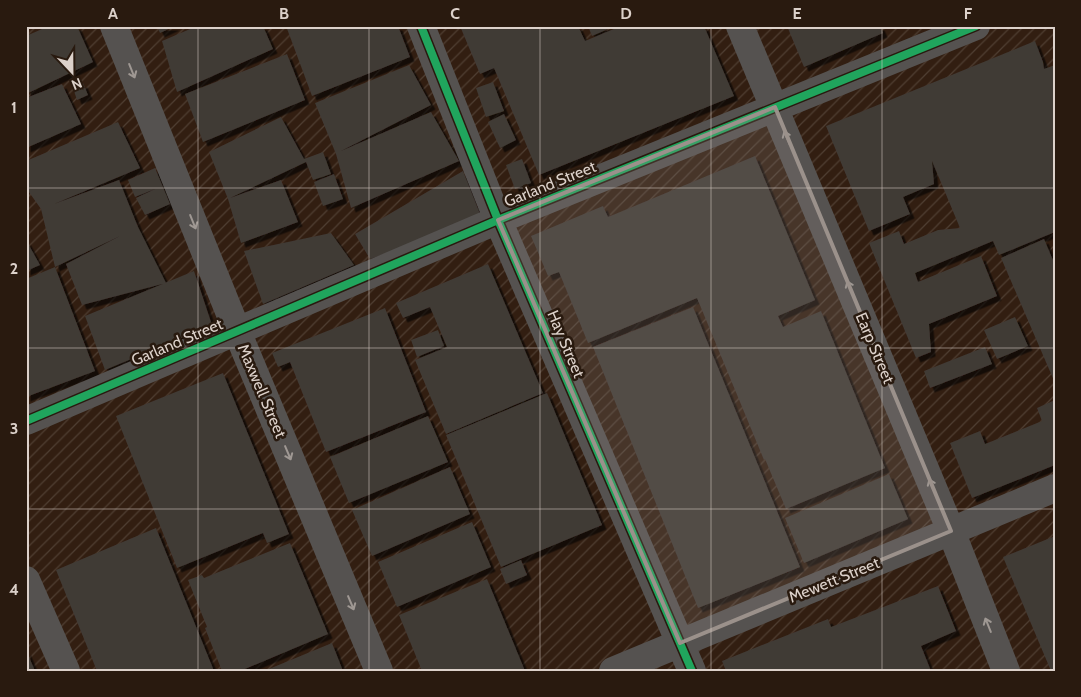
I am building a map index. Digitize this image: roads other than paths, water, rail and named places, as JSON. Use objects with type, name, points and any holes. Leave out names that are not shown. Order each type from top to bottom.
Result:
[{"type":"street","name":"Maxwell Street","points":[[114,26],[237,331],[379,671]]},
{"type":"street","name":"Hay Street","points":[[422,26],[498,220],[692,671]]},
{"type":"street","name":"Earp Street","points":[[740,26],[951,531],[1006,671]]},
{"type":"street","name":"Garland Street","points":[[26,421],[498,220],[976,26]]},
{"type":"street","name":"Mewett Street","points":[[613,671],[1055,488]]},
{"type":"street","points":[[26,580],[66,671]]}]
